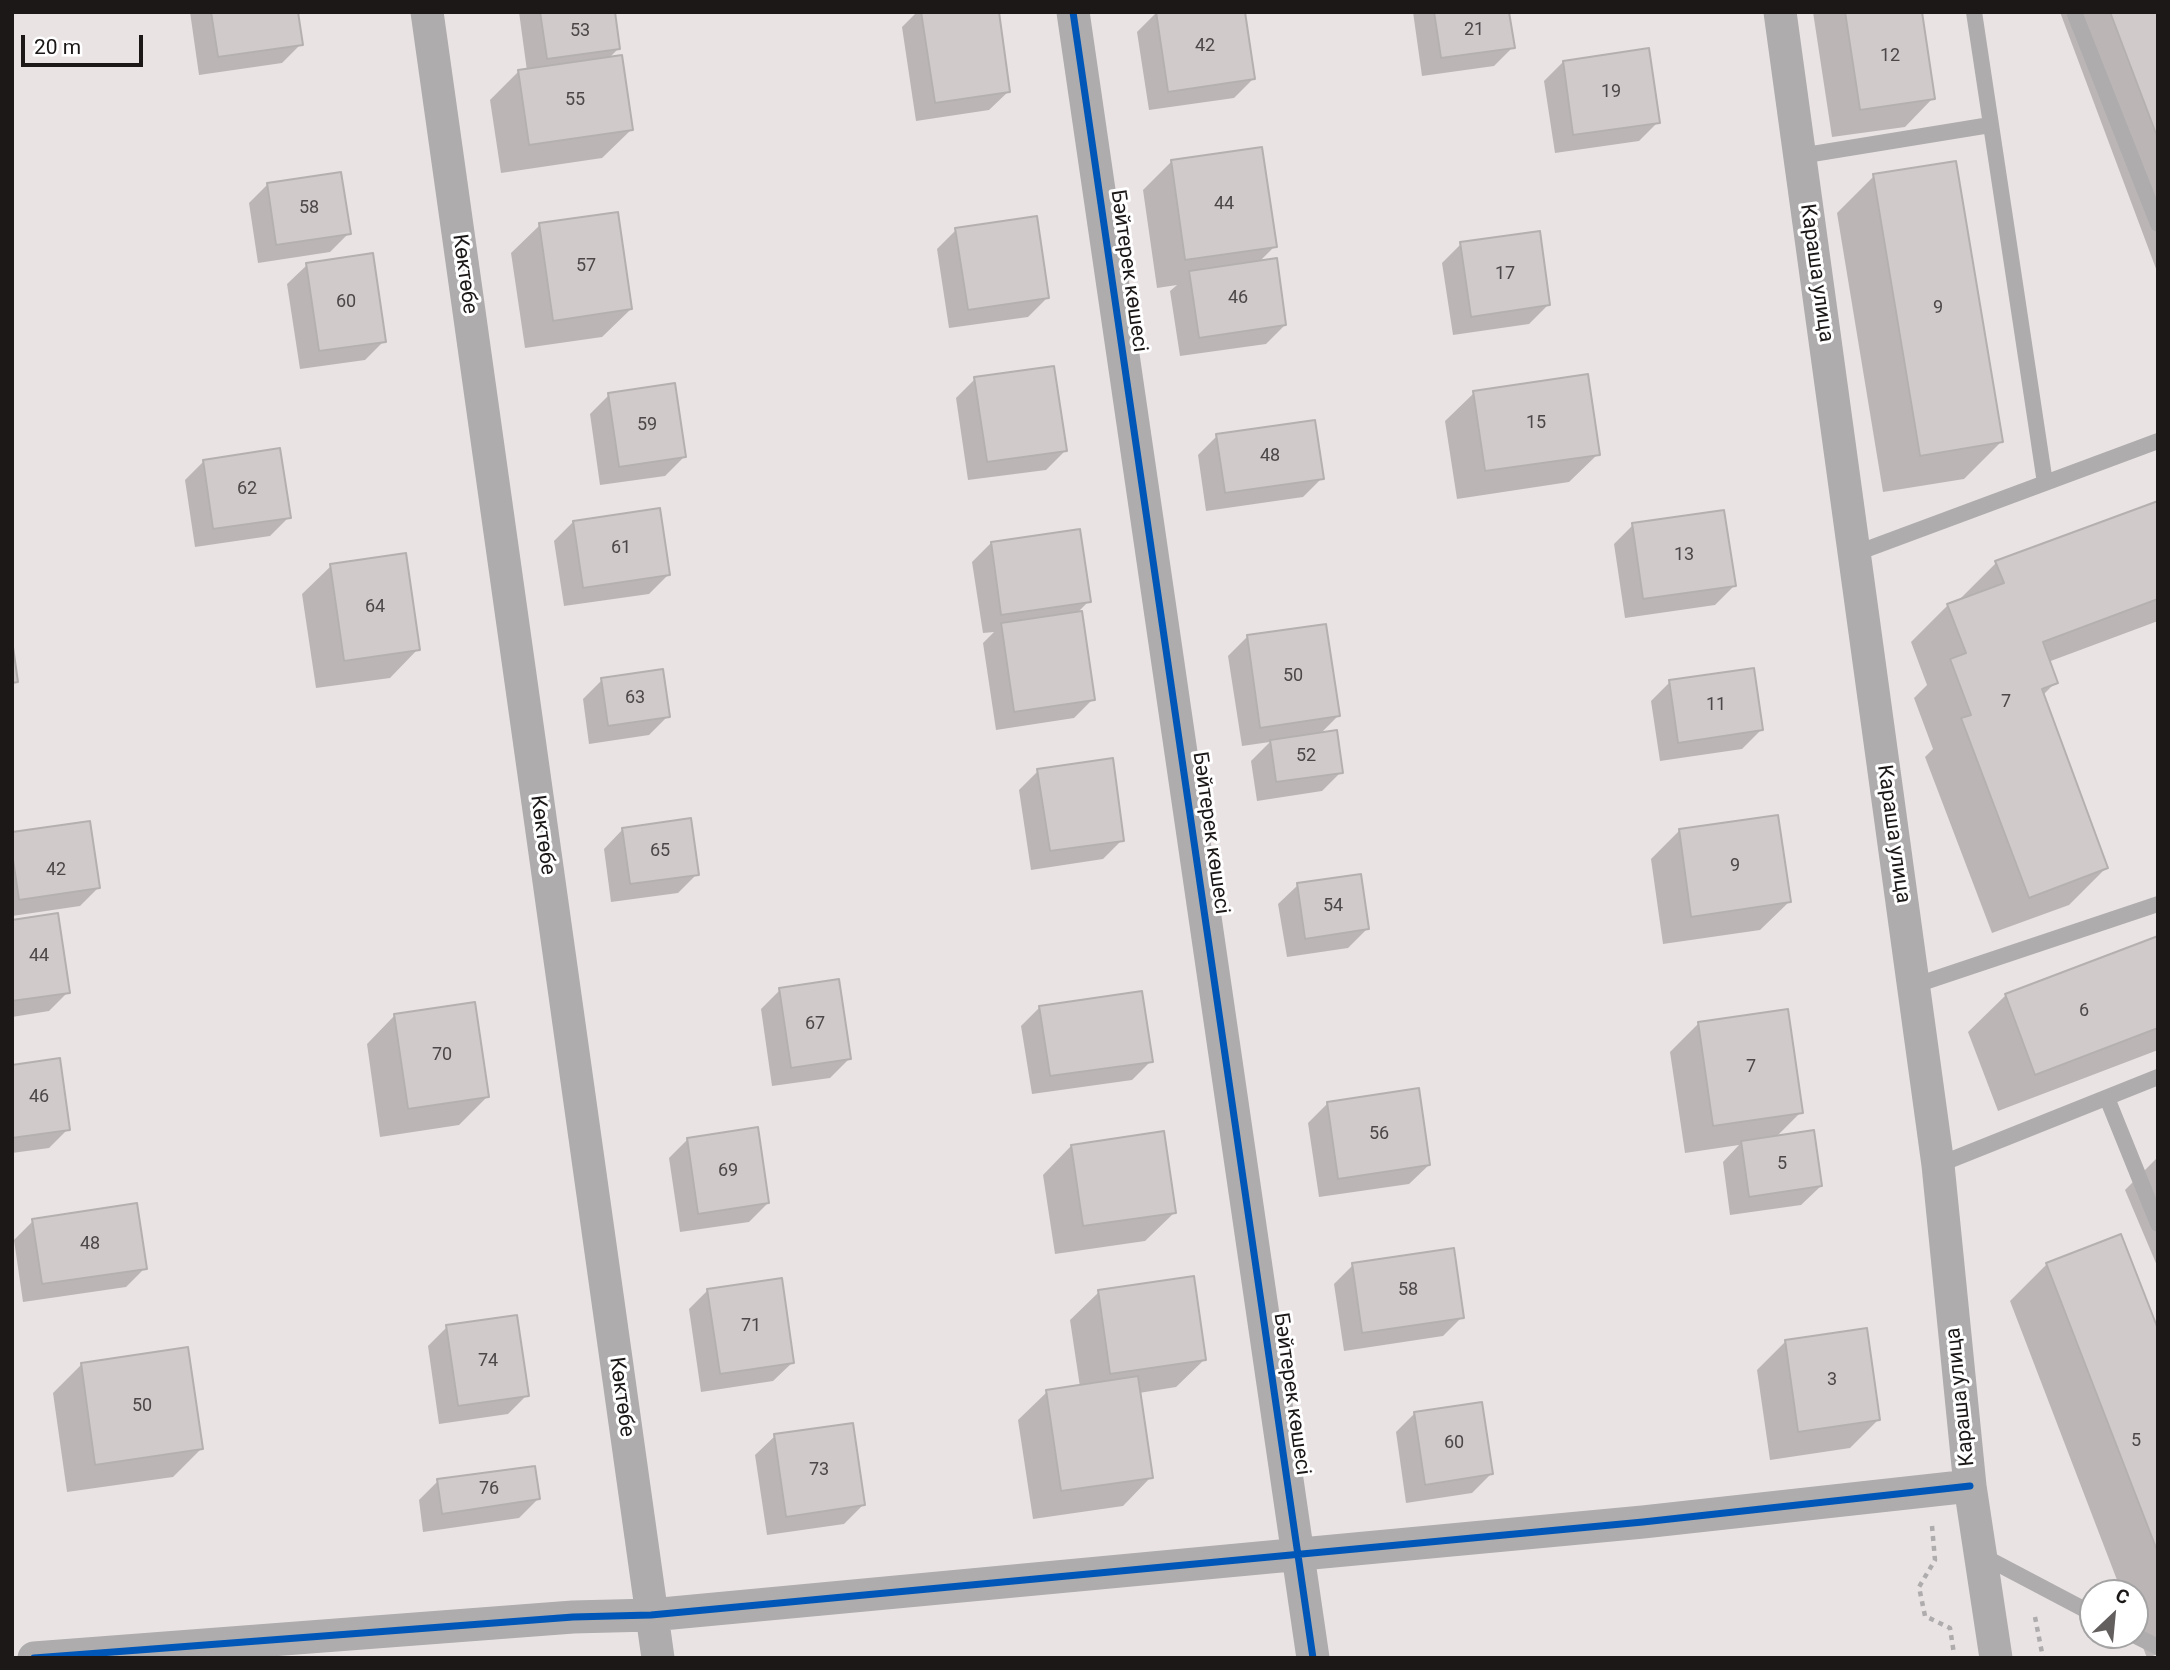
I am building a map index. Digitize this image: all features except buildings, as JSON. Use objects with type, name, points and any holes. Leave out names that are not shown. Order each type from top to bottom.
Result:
[{"type":"street","name":"Көктөбе","points":[[427,12],[658,1658]]},
{"type":"street","name":"Бәйтерек көшесі","points":[[1073,12],[1313,1658]]},
{"type":"street","name":"Караша улица","points":[[1780,12],[1938,1165],[1970,1486],[1996,1658]]},
{"type":"street","points":[[34,1658],[573,1616],[651,1615],[1643,1522],[1970,1486]]},
{"type":"lane","points":[[1974,12],[2045,482]]},
{"type":"lane","points":[[2074,12],[2158,224]]},
{"type":"lane","points":[[1800,156],[1990,125]]},
{"type":"lane","points":[[1854,554],[2158,441]]},
{"type":"lane","points":[[1913,986],[2158,904]]},
{"type":"lane","points":[[1938,1165],[2158,1077]]},
{"type":"lane","points":[[2107,1098],[2158,1224]]},
{"type":"lane","points":[[1979,1554],[2079,1607]]},
{"type":"path","points":[[1928,1491],[1935,1560],[1919,1587],[1925,1616],[1950,1628],[1954,1658]]},
{"type":"cycle path","points":[[1073,12],[1313,1658]]},
{"type":"cycle path","points":[[34,1658],[573,1617],[651,1615],[1643,1522],[1970,1486]]}]
